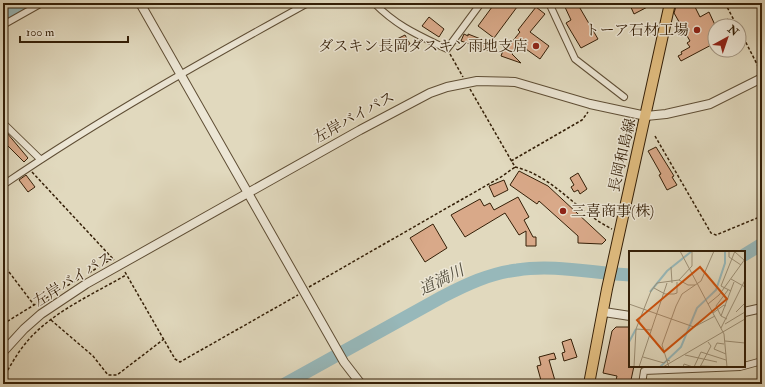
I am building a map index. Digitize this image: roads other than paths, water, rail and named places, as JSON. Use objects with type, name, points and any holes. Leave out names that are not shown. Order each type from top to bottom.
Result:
[{"type":"main road","name":"長岡和島線","points":[[589,384],[604,312],[607,289],[670,3]]},
{"type":"street","points":[[3,25],[42,3]]},
{"type":"street","points":[[140,3],[182,74],[344,362],[361,384]]},
{"type":"street","points":[[3,185],[40,158],[182,74],[308,3]]},
{"type":"street","points":[[374,3],[402,26],[447,49],[481,3]]},
{"type":"street","points":[[549,3],[575,59],[624,97]]},
{"type":"street","name":"左岸バイパス","points":[[3,352],[24,329],[41,314],[86,284],[414,100],[441,89],[466,82],[515,82],[590,104],[646,116],[666,114],[710,104],[762,78]]},
{"type":"street","points":[[3,123],[40,158]]},
{"type":"street","points":[[745,312],[762,308]]},
{"type":"street","points":[[604,312],[629,316]]},
{"type":"street","points":[[745,366],[762,361]]},
{"type":"street","points":[[642,384],[644,371],[740,367]]},
{"type":"waterway","points":[[3,19],[30,3]]},
{"type":"waterway","name":"道満川","points":[[745,254],[762,244]]},
{"type":"waterway","name":"道満川","points":[[285,384],[442,297],[487,277],[531,268],[559,268],[629,275]]},
{"type":"place","name":"トーア石材工場","points":[[697,30]]},
{"type":"place","name":"ダスキン長岡ダスキン雨地支店","points":[[536,46]]},
{"type":"place","name":"三喜商事(株)","points":[[563,211]]}]
